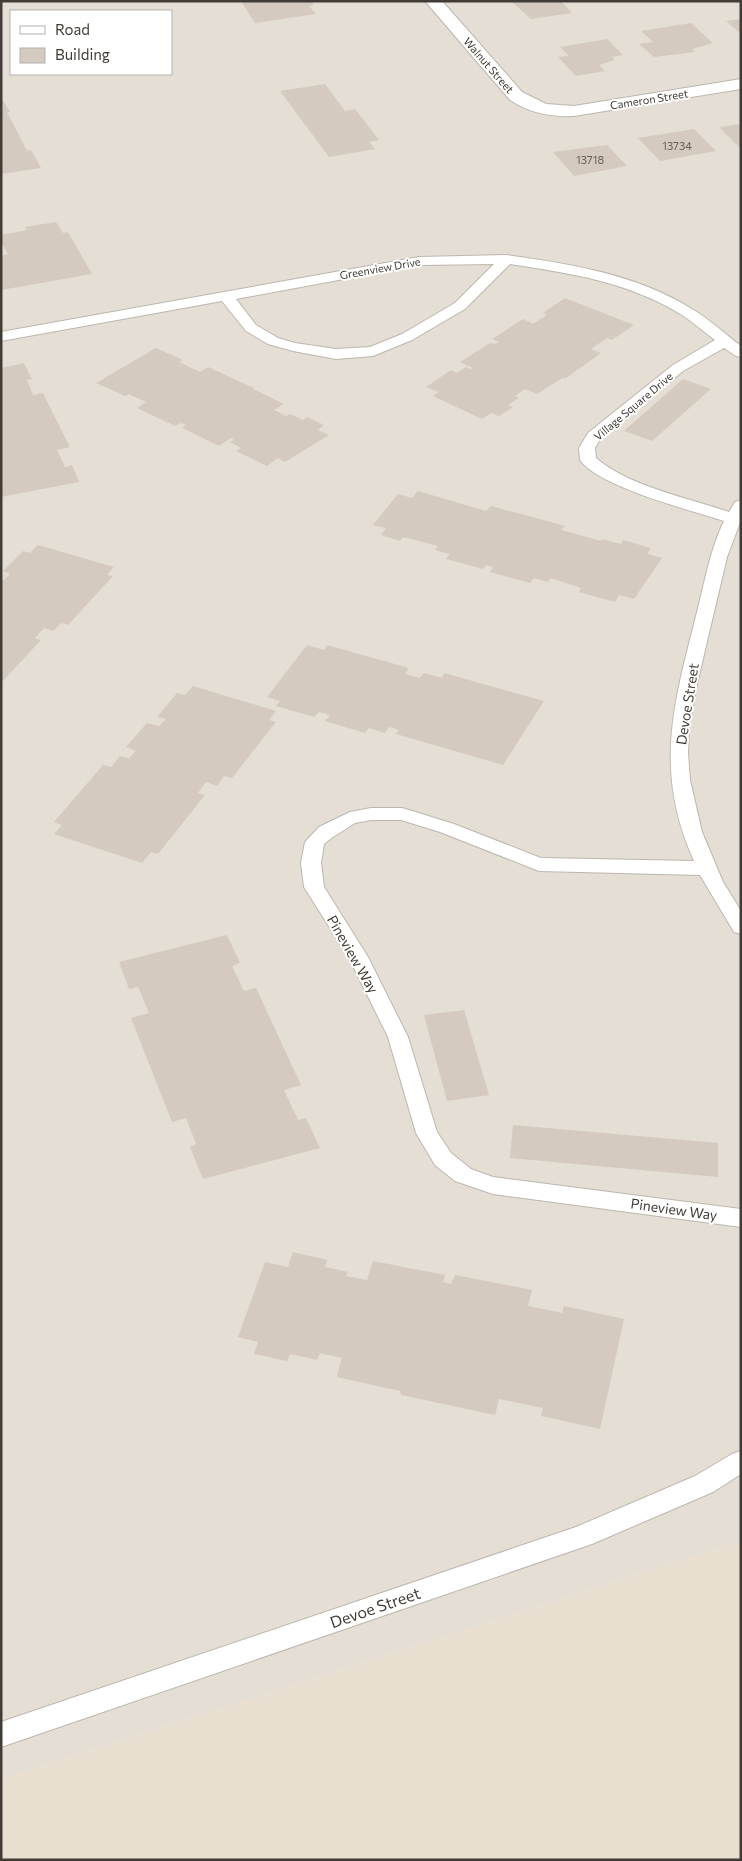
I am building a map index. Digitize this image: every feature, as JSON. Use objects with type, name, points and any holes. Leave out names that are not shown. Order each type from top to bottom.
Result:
[{"type":"street","name":"Walnut Street","points":[[433,1],[516,96],[538,108],[557,111]]},
{"type":"street","name":"Cameron Street","points":[[557,111],[574,111],[741,84]]},
{"type":"lane","points":[[226,296],[251,328],[272,341],[293,347],[336,354],[374,351],[407,337],[460,306],[507,258]]},
{"type":"lane","name":"Greenview Drive","points":[[1,337],[419,261],[507,258],[573,269],[616,280],[656,296],[687,312],[741,353]]},
{"type":"lane","name":"Village Square Drive","points":[[724,341],[678,368],[594,436],[587,448],[588,460],[610,476],[624,483],[736,511]]},
{"type":"lane","name":"Devoe Street","points":[[736,511],[724,539],[692,667],[680,726],[679,748],[685,805],[695,841],[706,868],[741,927]]},
{"type":"lane","name":"Pineview Way","points":[[706,868],[540,864],[447,828],[402,814],[371,814],[350,818],[326,832],[315,842],[311,863],[314,887],[358,957],[398,1038],[428,1133],[443,1159],[463,1175],[494,1185],[741,1218]]},
{"type":"lane","name":"Devoe Street","points":[[1,1735],[582,1536],[704,1484],[741,1461]]},
{"type":"shaded area","points":[[1,1],[741,1],[741,1541],[1,1779]]},
{"type":"shaded area","points":[[741,1541],[741,1860],[1,1860],[1,1779]]},
{"type":"building","points":[[241,1],[311,1],[314,5],[309,6],[316,14],[255,23]]},
{"type":"building","points":[[511,1],[561,1],[572,13],[531,19]]},
{"type":"building","points":[[741,19],[741,34],[726,21]]},
{"type":"building","points":[[691,23],[713,43],[692,49],[695,52],[654,57],[639,44],[653,42],[641,31]]},
{"type":"building","points":[[607,39],[623,55],[612,57],[615,60],[599,65],[605,71],[576,76],[558,57],[569,56],[560,47]]},
{"type":"building","points":[[325,84],[345,111],[355,109],[379,140],[369,142],[375,149],[329,157],[280,91]]},
{"type":"building","points":[[1,97],[10,112],[7,112],[27,151],[31,150],[41,168],[1,174]]},
{"type":"building","points":[[741,124],[741,149],[719,127]]},
{"type":"building","points":[[694,129],[716,151],[660,161],[638,138]]},
{"type":"building","points":[[607,145],[627,166],[574,176],[553,152]]},
{"type":"building","points":[[56,222],[63,233],[68,232],[92,274],[1,290],[1,256],[8,254],[1,241],[1,235],[27,230],[25,227]]},
{"type":"building","points":[[565,298],[634,325],[612,340],[607,338],[591,349],[601,353],[566,378],[562,378],[537,394],[525,389],[515,396],[519,398],[508,405],[513,407],[499,416],[491,413],[482,419],[433,396],[439,392],[426,387],[451,370],[457,373],[466,367],[473,368],[460,362],[490,343],[495,344],[499,342],[492,339],[523,319],[533,324],[547,315],[543,313]]},
{"type":"building","points":[[156,348],[183,360],[179,362],[200,372],[208,367],[254,388],[284,404],[274,410],[286,416],[290,414],[303,420],[307,417],[324,425],[318,430],[329,435],[285,462],[278,458],[267,466],[236,451],[241,448],[230,442],[234,440],[231,438],[219,446],[182,428],[186,425],[181,423],[175,426],[137,408],[146,402],[129,394],[125,396],[96,383]]},
{"type":"building","points":[[24,363],[32,379],[27,380],[33,395],[43,393],[70,447],[57,450],[65,467],[72,465],[79,482],[1,497],[1,368]]},
{"type":"building","points":[[683,379],[711,389],[652,441],[624,431]]},
{"type":"building","points":[[418,491],[486,511],[491,506],[565,526],[561,530],[601,541],[602,539],[621,544],[623,540],[651,548],[647,554],[662,558],[634,599],[619,595],[615,602],[579,592],[581,588],[551,578],[548,582],[534,578],[530,583],[490,572],[493,567],[486,565],[483,569],[446,559],[450,554],[435,550],[438,546],[403,537],[400,541],[381,535],[386,528],[373,525],[398,494],[412,498]]},
{"type":"building","points":[[38,545],[114,567],[107,575],[113,576],[68,625],[61,623],[53,631],[44,628],[35,638],[41,640],[1,683],[1,579],[4,580],[10,574],[3,571],[23,551],[30,553]]},
{"type":"building","points":[[307,645],[324,650],[327,645],[409,668],[405,674],[420,678],[424,673],[442,678],[444,673],[544,701],[503,765],[396,734],[399,730],[389,727],[385,733],[369,728],[365,733],[325,721],[330,715],[319,712],[314,717],[276,706],[280,701],[267,697]]},
{"type":"building","points":[[193,686],[276,711],[269,720],[276,722],[232,778],[224,776],[217,786],[206,782],[198,793],[205,795],[158,854],[151,852],[142,863],[54,834],[62,825],[54,822],[103,765],[111,767],[120,756],[129,758],[136,751],[126,747],[147,723],[159,726],[166,719],[157,717],[177,693],[185,695]]},
{"type":"building","points":[[227,935],[240,963],[232,966],[244,991],[256,988],[301,1085],[284,1090],[298,1120],[306,1118],[320,1148],[203,1179],[190,1147],[196,1144],[186,1118],[172,1122],[131,1018],[149,1013],[138,987],[129,989],[119,962]]},
{"type":"building","points":[[464,1010],[489,1095],[447,1101],[424,1015]]},
{"type":"building","points":[[513,1125],[718,1143],[718,1177],[510,1158]]},
{"type":"building","points":[[293,1252],[327,1260],[325,1267],[348,1272],[346,1276],[367,1280],[373,1261],[445,1275],[443,1282],[451,1284],[455,1275],[532,1290],[528,1306],[562,1313],[564,1306],[624,1319],[600,1429],[541,1416],[543,1408],[499,1399],[495,1415],[401,1395],[400,1391],[337,1377],[342,1358],[320,1353],[317,1360],[290,1354],[287,1361],[254,1354],[258,1342],[238,1337],[265,1262],[288,1267]]}]
